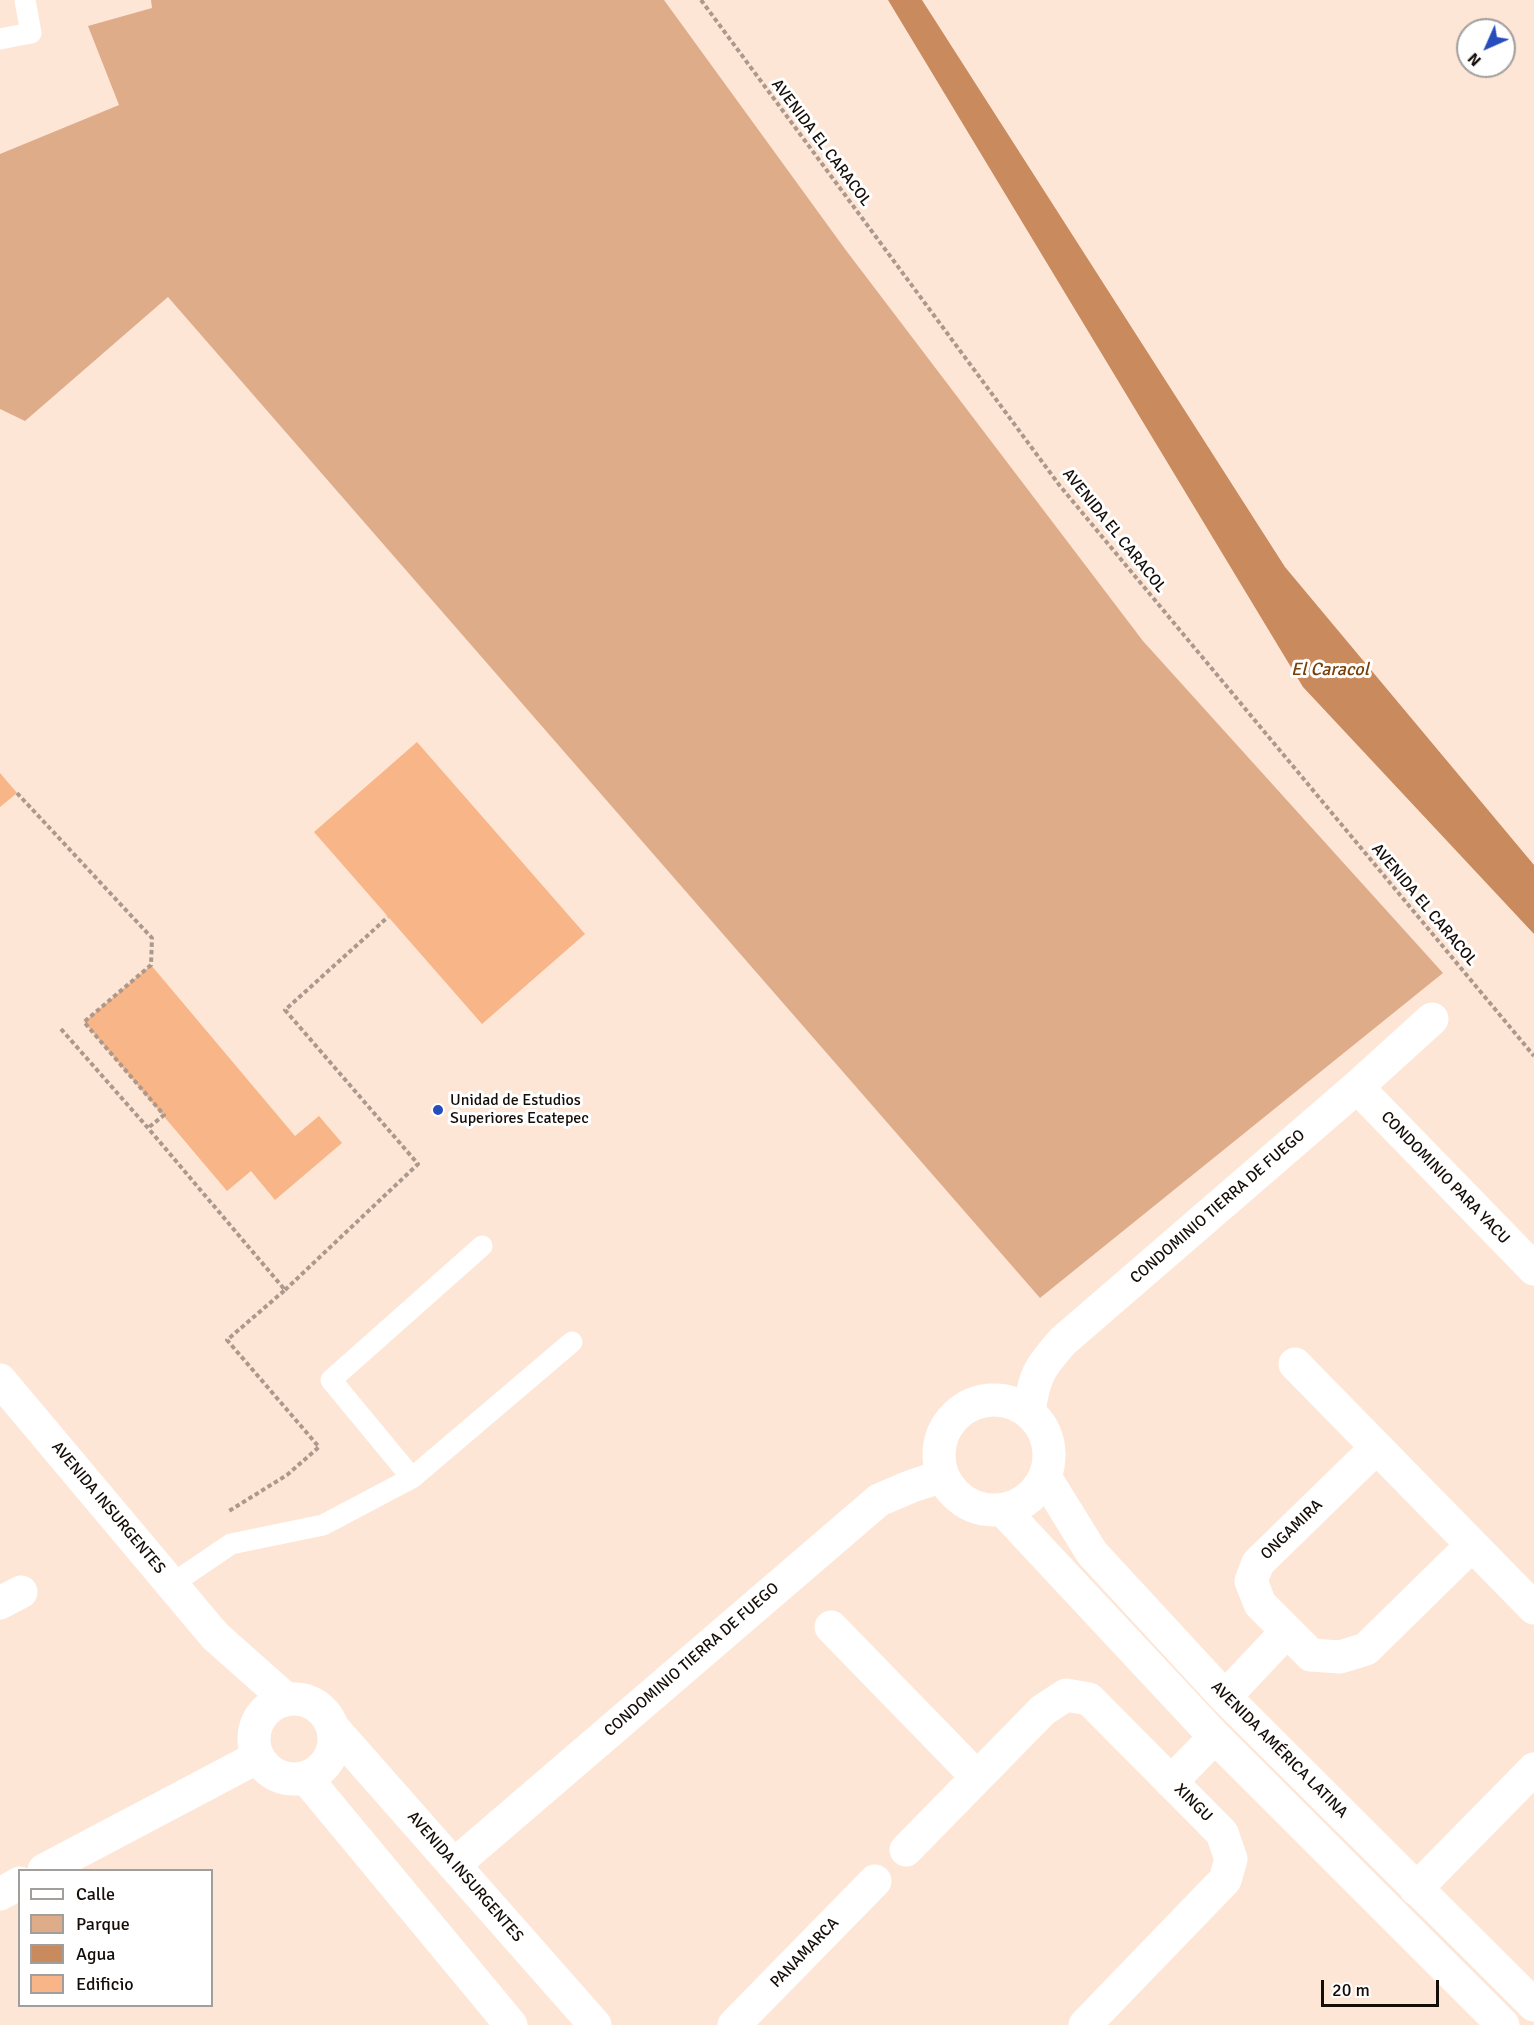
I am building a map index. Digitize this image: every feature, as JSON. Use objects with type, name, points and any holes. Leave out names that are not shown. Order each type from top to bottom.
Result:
[{"type":"street","name":"CONDOMINIO TIERRA DE FUEGO","points":[[1029,1412],[1032,1391],[1041,1366],[1063,1341],[1357,1087],[1432,1018]]},
{"type":"street","name":"CONDOMINIO PARA YACU","points":[[1357,1087],[1534,1269]]},
{"type":"street","points":[[1294,1364],[1534,1608]]},
{"type":"street","name":"AVENIDA INSURGENTES","points":[[0,1380],[215,1636],[286,1699]]},
{"type":"street","points":[[996,1399],[1014,1403],[1029,1412],[1044,1432],[1050,1454],[1045,1477],[1035,1493],[1020,1504],[1003,1510],[985,1509],[968,1504],[953,1492],[943,1476],[938,1458],[940,1440],[948,1423],[961,1410],[977,1402],[996,1399]]},
{"type":"street","name":"ONGAMIRA","points":[[1376,1448],[1258,1563],[1251,1581],[1260,1604],[1311,1655],[1340,1658],[1366,1649],[1472,1545]]},
{"type":"street","name":"CONDOMINIO TIERRA DE FUEGO","points":[[454,1865],[879,1500],[912,1485],[943,1476]]},
{"type":"street","name":"AVENIDA AMÉRICA LATINA","points":[[1045,1477],[1092,1553],[1225,1697],[1534,2005]]},
{"type":"street","points":[[1003,1510],[1215,1737],[1503,2025]]},
{"type":"street","points":[[831,1628],[976,1778]]},
{"type":"street","points":[[1225,1697],[1287,1631]]},
{"type":"street","name":"AVENIDA INSURGENTES","points":[[215,1636],[259,1719]]},
{"type":"street","name":"XINGU","points":[[906,1850],[1043,1710],[1066,1695],[1089,1699],[1222,1833],[1231,1859],[1225,1880],[1085,2025]]},
{"type":"street","points":[[286,1699],[302,1699],[316,1705],[327,1715],[334,1729],[334,1749],[324,1767],[306,1778],[287,1779],[270,1772],[258,1757],[254,1738],[259,1719],[271,1707],[286,1699]]},
{"type":"street","name":"AVENIDA INSURGENTES","points":[[334,1729],[596,2025]]},
{"type":"street","points":[[1171,1782],[1215,1737]]},
{"type":"street","points":[[46,1869],[258,1757]]},
{"type":"street","points":[[1416,1889],[1534,1769]]},
{"type":"street","points":[[306,1778],[511,2025]]},
{"type":"street","name":"PANAMARCA","points":[[734,2025],[875,1881]]},
{"type":"street","points":[[0,1894],[18,1884]]},
{"type":"lane","points":[[0,39],[31,33],[25,0]]},
{"type":"lane","points":[[412,1478],[331,1380],[482,1246]]},
{"type":"lane","points":[[172,1584],[231,1544],[323,1525],[412,1478],[572,1342]]},
{"type":"path","name":"AVENIDA EL CARACOL","points":[[700,0],[1060,486],[1534,1056]]},
{"type":"path","points":[[17,793],[152,938],[151,965],[84,1022],[164,1115],[148,1128]]},
{"type":"path","points":[[231,1544],[213,1521],[287,1474],[319,1447],[227,1340],[285,1290],[418,1164],[285,1010],[388,917]]},
{"type":"path","points":[[62,1029],[285,1290]]},
{"type":"green space","points":[[151,0],[664,0],[845,249],[1143,641],[1443,973],[1040,1298],[168,297],[25,421],[0,409],[0,154],[119,105],[88,26],[152,8]]},
{"type":"water","name":"El Caracol","points":[[888,0],[922,0],[1285,567],[1534,865],[1534,934],[1303,687]]},
{"type":"building","points":[[417,742],[585,934],[482,1024],[314,832]]},
{"type":"building","points":[[0,773],[17,793],[0,807]]},
{"type":"building","points":[[151,965],[295,1136],[319,1116],[342,1143],[275,1200],[251,1171],[227,1191],[84,1022]]},
{"type":"place","name":"Unidad de Estudios Superiores Ecatepec","points":[[438,1110]]}]
